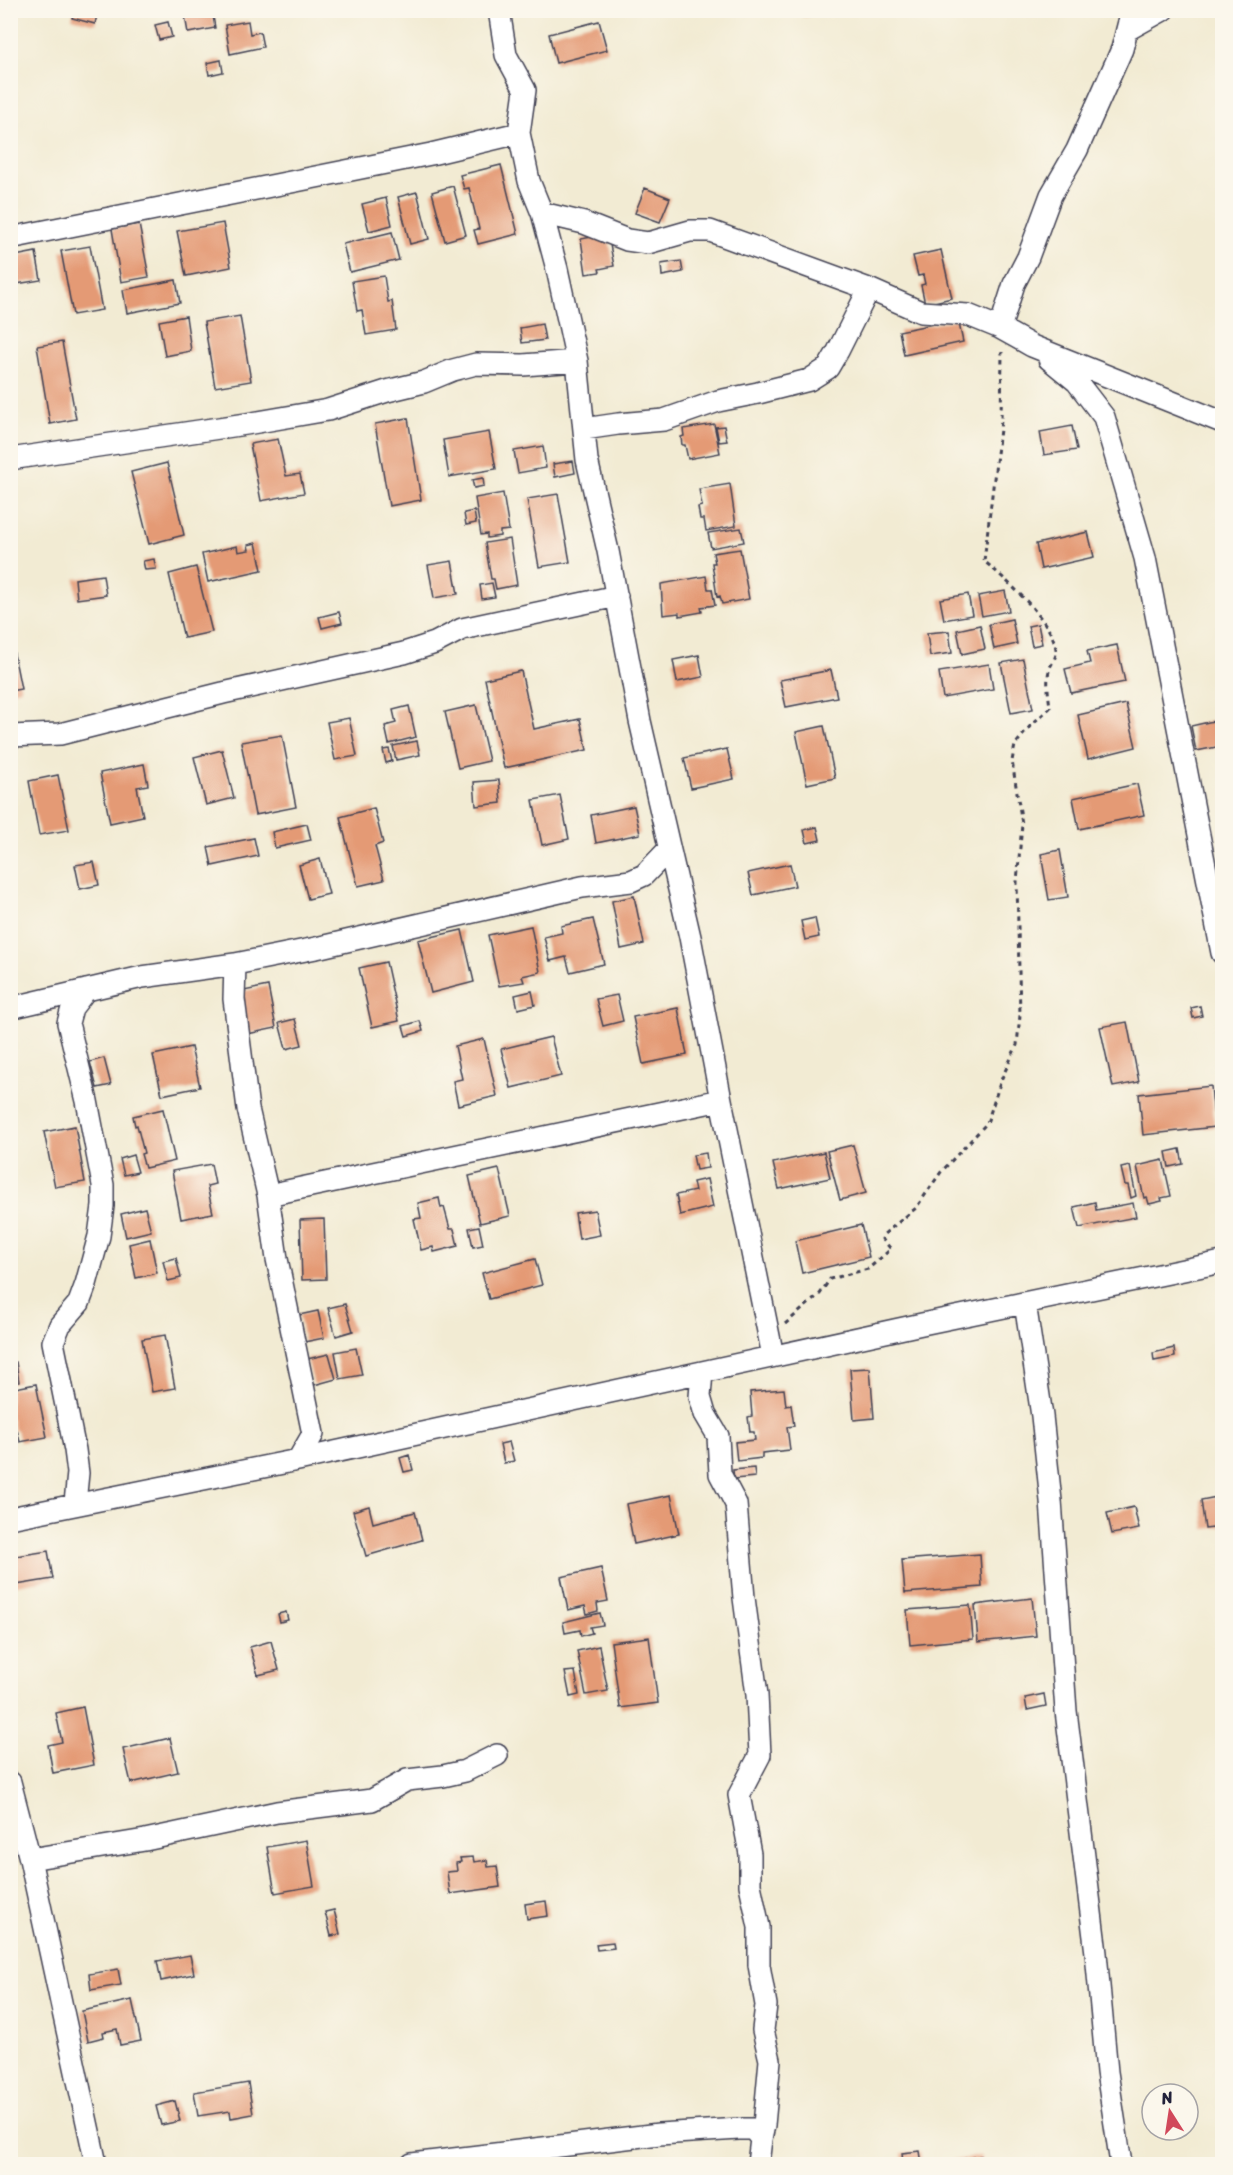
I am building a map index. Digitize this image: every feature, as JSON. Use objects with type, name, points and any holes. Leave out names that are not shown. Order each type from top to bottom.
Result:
[{"type":"street","points":[[499,10],[506,55],[525,90],[519,134],[529,181],[542,213],[557,269],[577,361],[587,460],[640,721],[690,937],[771,1347]]},
{"type":"street","points":[[1000,328],[1014,284],[1028,257],[1050,195],[1077,150],[1122,49],[1130,20],[1163,10]]},
{"type":"street","points":[[10,238],[431,154],[519,134]]},
{"type":"street","points":[[542,213],[584,223],[627,240],[648,243],[690,231],[710,231],[869,289],[921,312],[968,315],[1000,328],[1032,346],[1222,422]]},
{"type":"street","points":[[584,429],[618,423],[664,420],[718,401],[809,380],[828,368],[869,289]]},
{"type":"street","points":[[1032,346],[1077,382],[1104,417],[1145,558],[1222,953]]},
{"type":"street","points":[[10,459],[328,410],[476,364],[523,365],[577,361]]},
{"type":"street","points":[[10,736],[60,734],[223,693],[404,653],[435,643],[462,629],[616,596]]},
{"type":"street","points":[[10,1008],[142,977],[235,964],[316,948],[582,887],[631,881],[644,874],[669,849]]},
{"type":"street","points":[[235,964],[234,999],[248,1109],[268,1195],[277,1259],[313,1434],[298,1460]]},
{"type":"street","points":[[75,1503],[78,1473],[75,1450],[53,1342],[60,1325],[79,1303],[86,1284],[99,1236],[103,1206],[103,1185],[87,1101],[68,1023],[72,1008],[86,990]]},
{"type":"street","points":[[268,1195],[721,1100]]},
{"type":"street","points":[[10,1518],[75,1503],[298,1460],[702,1372],[771,1347],[1025,1303],[1222,1262]]},
{"type":"street","points":[[1025,1303],[1043,1426],[1053,1522],[1066,1711],[1096,1953],[1107,2072],[1121,2164]]},
{"type":"street","points":[[702,1372],[700,1397],[705,1414],[718,1436],[720,1474],[736,1504],[744,1598],[757,1695],[760,1755],[739,1795],[750,1854],[750,1885],[759,1927],[759,1965],[766,2005],[763,2030],[770,2060],[758,2164]]},
{"type":"street","points":[[30,1859],[145,1840],[277,1812],[372,1800],[407,1780],[465,1771],[497,1755]]},
{"type":"street","points":[[10,1782],[30,1859],[96,2164]]},
{"type":"street","points":[[412,2164],[659,2134],[753,2129],[761,2139]]},
{"type":"path","points":[[771,1347],[830,1280],[868,1269],[891,1249],[882,1239],[884,1234],[916,1208],[941,1172],[987,1123],[1001,1080],[1017,1045],[1020,1015],[1017,882],[1022,831],[1012,761],[1015,745],[1031,725],[1050,708],[1048,672],[1056,656],[1055,641],[1039,616],[1011,584],[984,561],[1001,421],[1003,366],[1000,328]]},
{"type":"building","points":[[74,10],[98,10],[95,24],[72,18]]},
{"type":"building","points":[[184,10],[212,10],[215,28],[188,33]]},
{"type":"building","points":[[801,10],[831,10],[831,12],[803,17]]},
{"type":"building","points":[[248,21],[250,34],[260,32],[263,47],[230,54],[225,25]]},
{"type":"building","points":[[599,21],[607,50],[556,63],[549,34]]},
{"type":"building","points":[[168,22],[172,37],[159,40],[155,25]]},
{"type":"building","points":[[221,60],[223,72],[209,75],[207,63]]},
{"type":"building","points":[[501,165],[518,234],[478,244],[474,230],[479,229],[469,188],[464,189],[460,175]]},
{"type":"building","points":[[453,186],[466,235],[445,241],[432,192]]},
{"type":"building","points":[[645,188],[670,198],[660,222],[635,213]]},
{"type":"building","points":[[417,192],[429,239],[410,244],[398,197]]},
{"type":"building","points":[[386,198],[392,225],[369,231],[362,204]]},
{"type":"building","points":[[223,223],[231,267],[186,276],[177,231]]},
{"type":"building","points":[[139,224],[149,277],[121,282],[112,229]]},
{"type":"building","points":[[392,232],[399,260],[350,272],[343,244]]},
{"type":"building","points":[[608,234],[614,266],[599,269],[600,272],[586,274],[581,239]]},
{"type":"building","points":[[90,246],[102,310],[73,315],[61,251]]},
{"type":"building","points":[[941,250],[952,298],[925,304],[921,285],[925,284],[923,275],[918,276],[913,256]]},
{"type":"building","points":[[36,252],[41,280],[10,285],[10,257]]},
{"type":"building","points":[[681,261],[683,272],[662,276],[661,264]]},
{"type":"building","points":[[384,276],[388,302],[392,301],[396,330],[366,335],[362,310],[357,311],[352,281]]},
{"type":"building","points":[[176,280],[180,303],[127,313],[123,290]]},
{"type":"building","points":[[186,316],[191,351],[165,356],[159,321]]},
{"type":"building","points":[[240,316],[251,381],[215,387],[204,322]]},
{"type":"building","points":[[958,319],[963,342],[904,355],[899,331]]},
{"type":"building","points":[[542,324],[545,340],[522,343],[520,328]]},
{"type":"building","points":[[62,342],[76,419],[50,424],[37,346]]},
{"type":"building","points":[[408,418],[421,500],[389,506],[375,424]]},
{"type":"building","points":[[714,424],[720,453],[688,459],[685,445],[682,445],[683,429]]},
{"type":"building","points":[[724,426],[727,441],[719,442],[716,427]]},
{"type":"building","points":[[1072,426],[1077,450],[1044,455],[1040,432]]},
{"type":"building","points":[[489,432],[496,469],[449,477],[443,440]]},
{"type":"building","points":[[278,439],[286,476],[300,474],[304,493],[261,501],[250,444]]},
{"type":"building","points":[[543,446],[546,468],[518,473],[514,451]]},
{"type":"building","points":[[573,461],[575,473],[555,477],[553,464]]},
{"type":"building","points":[[167,463],[184,535],[149,544],[131,472]]},
{"type":"building","points":[[483,478],[484,486],[474,488],[472,480]]},
{"type":"building","points":[[730,484],[736,526],[706,531],[704,519],[700,519],[698,507],[702,506],[699,489]]},
{"type":"building","points":[[503,493],[509,530],[500,531],[500,536],[487,538],[487,534],[481,535],[475,498]]},
{"type":"building","points":[[558,494],[570,562],[539,567],[527,499]]},
{"type":"building","points":[[474,511],[476,523],[466,525],[464,513]]},
{"type":"building","points":[[741,528],[744,542],[711,548],[708,533]]},
{"type":"building","points":[[1088,532],[1094,557],[1041,569],[1036,544]]},
{"type":"building","points":[[510,539],[517,585],[496,589],[494,579],[491,579],[485,543]]},
{"type":"building","points":[[256,543],[262,570],[208,582],[202,554],[237,546],[238,552],[249,550],[248,545]]},
{"type":"building","points":[[740,549],[749,599],[722,604],[720,596],[717,597],[712,563],[715,563],[713,553]]},
{"type":"building","points":[[154,559],[156,569],[145,570],[143,561]]},
{"type":"building","points":[[452,561],[458,594],[434,598],[428,565]]},
{"type":"building","points":[[196,567],[212,632],[184,638],[169,574]]},
{"type":"building","points":[[103,575],[106,595],[77,599],[75,579]]},
{"type":"building","points":[[706,576],[708,589],[712,589],[715,605],[701,607],[702,612],[679,616],[679,613],[663,615],[661,584]]},
{"type":"building","points":[[492,583],[495,597],[482,599],[480,585]]},
{"type":"building","points":[[1005,591],[1009,611],[982,616],[978,596]]},
{"type":"building","points":[[968,594],[972,615],[944,620],[940,599]]},
{"type":"building","points":[[339,612],[342,623],[322,628],[319,617]]},
{"type":"building","points":[[1012,619],[1017,644],[994,649],[989,624]]},
{"type":"building","points":[[1038,624],[1042,644],[1032,646],[1028,626]]},
{"type":"building","points":[[980,625],[985,649],[962,654],[957,630]]},
{"type":"building","points":[[949,631],[952,653],[930,656],[927,633]]},
{"type":"building","points":[[10,634],[21,689],[10,691]]},
{"type":"building","points":[[1117,645],[1125,682],[1071,693],[1065,669],[1090,663],[1087,651]]},
{"type":"building","points":[[699,655],[703,677],[677,682],[673,660]]},
{"type":"building","points":[[1023,659],[1033,709],[1011,713],[1001,663]]},
{"type":"building","points":[[989,664],[993,689],[943,698],[939,672]]},
{"type":"building","points":[[831,670],[837,697],[786,707],[780,680]]},
{"type":"building","points":[[521,671],[534,729],[580,719],[587,750],[504,768],[485,679]]},
{"type":"building","points":[[1126,704],[1136,747],[1088,759],[1078,715]]},
{"type":"building","points":[[476,705],[489,761],[458,768],[445,712]]},
{"type":"building","points":[[409,706],[416,737],[389,744],[385,726],[396,723],[393,710]]},
{"type":"building","points":[[349,718],[357,756],[335,760],[327,722]]},
{"type":"building","points":[[1222,719],[1222,746],[1196,751],[1191,726]]},
{"type":"building","points":[[824,726],[835,778],[807,784],[796,732]]},
{"type":"building","points":[[282,735],[296,807],[255,815],[241,742]]},
{"type":"building","points":[[417,741],[420,755],[396,760],[393,746]]},
{"type":"building","points":[[389,749],[392,761],[386,763],[383,750]]},
{"type":"building","points":[[727,749],[734,779],[691,788],[684,758]]},
{"type":"building","points":[[222,750],[234,798],[206,805],[194,757]]},
{"type":"building","points":[[144,764],[148,785],[137,787],[143,816],[110,823],[100,773]]},
{"type":"building","points":[[58,775],[69,830],[39,835],[29,781]]},
{"type":"building","points":[[499,780],[501,803],[476,806],[474,782]]},
{"type":"building","points":[[1137,784],[1144,815],[1079,829],[1073,798]]},
{"type":"building","points":[[560,795],[569,839],[542,845],[533,800]]},
{"type":"building","points":[[634,806],[640,834],[596,843],[591,815]]},
{"type":"building","points":[[374,808],[383,843],[375,846],[384,880],[358,886],[340,817]]},
{"type":"building","points":[[307,824],[311,840],[275,848],[272,832]]},
{"type":"building","points":[[817,827],[820,840],[807,843],[804,830]]},
{"type":"building","points":[[254,838],[258,856],[212,866],[208,847]]},
{"type":"building","points":[[1060,850],[1068,897],[1049,900],[1041,854]]},
{"type":"building","points":[[320,859],[329,894],[308,899],[299,865]]},
{"type":"building","points":[[94,862],[99,885],[80,889],[75,865]]},
{"type":"building","points":[[790,864],[795,886],[753,895],[748,873]]},
{"type":"building","points":[[634,896],[644,944],[621,949],[612,901]]},
{"type":"building","points":[[815,918],[819,937],[805,940],[801,921]]},
{"type":"building","points":[[593,919],[604,964],[570,972],[566,957],[550,961],[544,937],[562,933],[561,926]]},
{"type":"building","points":[[531,926],[540,972],[522,976],[524,982],[499,986],[488,935]]},
{"type":"building","points":[[462,930],[474,982],[431,993],[418,940]]},
{"type":"building","points":[[386,962],[399,1021],[372,1027],[359,968]]},
{"type":"building","points":[[268,986],[276,1028],[247,1034],[239,992]]},
{"type":"building","points":[[532,991],[535,1005],[518,1009],[515,995]]},
{"type":"building","points":[[617,995],[623,1021],[603,1026],[596,999]]},
{"type":"building","points":[[1200,1006],[1202,1016],[1193,1018],[1191,1008]]},
{"type":"building","points":[[678,1008],[687,1055],[643,1064],[633,1017]]},
{"type":"building","points":[[295,1019],[302,1045],[286,1049],[279,1023]]},
{"type":"building","points":[[420,1021],[423,1031],[406,1036],[403,1026]]},
{"type":"building","points":[[1127,1022],[1139,1082],[1113,1087],[1100,1027]]},
{"type":"building","points":[[551,1037],[561,1076],[511,1088],[501,1049]]},
{"type":"building","points":[[484,1039],[497,1096],[458,1105],[453,1081],[462,1079],[455,1046]]},
{"type":"building","points":[[191,1047],[200,1087],[162,1095],[153,1055]]},
{"type":"building","points":[[104,1058],[111,1085],[97,1088],[90,1062]]},
{"type":"building","points":[[1211,1086],[1215,1127],[1143,1135],[1139,1094]]},
{"type":"building","points":[[163,1109],[175,1161],[145,1168],[141,1154],[144,1153],[133,1116]]},
{"type":"building","points":[[75,1126],[85,1182],[55,1187],[44,1132]]},
{"type":"building","points":[[853,1145],[866,1193],[840,1200],[827,1151]]},
{"type":"building","points":[[1180,1149],[1183,1164],[1169,1167],[1166,1152]]},
{"type":"building","points":[[824,1152],[830,1178],[779,1189],[773,1163]]},
{"type":"building","points":[[706,1153],[708,1168],[696,1170],[693,1155]]},
{"type":"building","points":[[133,1155],[138,1172],[124,1175],[120,1159]]},
{"type":"building","points":[[1163,1160],[1171,1196],[1149,1204],[1147,1197],[1144,1198],[1137,1166]]},
{"type":"building","points":[[211,1164],[215,1184],[207,1186],[213,1213],[181,1219],[172,1171]]},
{"type":"building","points":[[1130,1166],[1136,1196],[1131,1198],[1121,1168]]},
{"type":"building","points":[[499,1169],[510,1216],[480,1223],[469,1176]]},
{"type":"building","points":[[707,1179],[713,1207],[680,1215],[676,1195],[695,1191],[693,1182]]},
{"type":"building","points":[[439,1198],[450,1229],[454,1229],[458,1246],[434,1252],[433,1247],[421,1250],[414,1219],[421,1218],[418,1203]]},
{"type":"building","points":[[1095,1202],[1096,1210],[1133,1203],[1136,1217],[1079,1228],[1074,1207]]},
{"type":"building","points":[[145,1208],[151,1231],[126,1237],[121,1214]]},
{"type":"building","points":[[595,1210],[600,1235],[579,1239],[575,1213]]},
{"type":"building","points":[[324,1219],[326,1279],[302,1280],[300,1220]]},
{"type":"building","points":[[861,1225],[869,1257],[802,1273],[795,1241]]},
{"type":"building","points":[[479,1226],[483,1245],[473,1247],[469,1228]]},
{"type":"building","points":[[150,1239],[157,1273],[136,1278],[129,1244]]},
{"type":"building","points":[[176,1258],[181,1278],[168,1281],[163,1261]]},
{"type":"building","points":[[535,1259],[542,1285],[489,1299],[482,1273]]},
{"type":"building","points":[[345,1304],[353,1331],[336,1336],[328,1308]]},
{"type":"building","points":[[318,1311],[324,1338],[304,1342],[299,1315]]},
{"type":"building","points":[[165,1335],[175,1388],[152,1392],[142,1339]]},
{"type":"building","points":[[356,1348],[362,1375],[340,1379],[335,1352]]},
{"type":"building","points":[[1174,1348],[1175,1357],[1154,1361],[1153,1353]]},
{"type":"building","points":[[329,1354],[336,1379],[314,1385],[307,1359]]},
{"type":"building","points":[[16,1362],[19,1382],[10,1384],[10,1363]]},
{"type":"building","points":[[870,1368],[874,1418],[854,1420],[850,1369]]},
{"type":"building","points":[[36,1384],[47,1437],[20,1442],[10,1415],[10,1389]]},
{"type":"building","points":[[784,1389],[786,1406],[791,1405],[794,1426],[787,1427],[790,1450],[762,1453],[762,1458],[737,1461],[735,1442],[755,1440],[754,1432],[750,1432],[748,1417],[752,1416],[750,1392]]},
{"type":"building","points":[[509,1442],[514,1461],[504,1463],[500,1444]]},
{"type":"building","points":[[409,1455],[413,1470],[404,1472],[400,1458]]},
{"type":"building","points":[[754,1468],[755,1477],[734,1479],[733,1470]]},
{"type":"building","points":[[671,1495],[679,1534],[634,1544],[626,1504]]},
{"type":"building","points":[[1222,1496],[1222,1527],[1205,1529],[1201,1500]]},
{"type":"building","points":[[369,1506],[373,1523],[415,1512],[422,1540],[366,1556],[353,1511]]},
{"type":"building","points":[[1134,1507],[1139,1529],[1112,1534],[1107,1513]]},
{"type":"building","points":[[48,1551],[53,1579],[10,1586],[10,1557]]},
{"type":"building","points":[[980,1554],[982,1587],[905,1593],[902,1560]]},
{"type":"building","points":[[601,1568],[608,1601],[597,1603],[598,1611],[587,1614],[585,1606],[568,1610],[561,1577]]},
{"type":"building","points":[[1032,1598],[1036,1636],[978,1642],[975,1605]]},
{"type":"building","points":[[970,1605],[973,1639],[910,1645],[907,1610]]},
{"type":"building","points":[[286,1612],[288,1620],[280,1622],[278,1614]]},
{"type":"building","points":[[600,1613],[603,1625],[590,1627],[592,1633],[581,1636],[580,1630],[565,1633],[563,1622]]},
{"type":"building","points":[[649,1637],[658,1703],[620,1708],[611,1642]]},
{"type":"building","points":[[271,1641],[279,1670],[258,1675],[250,1647]]},
{"type":"building","points":[[599,1646],[608,1691],[586,1695],[577,1651]]},
{"type":"building","points":[[575,1671],[579,1695],[570,1697],[565,1672]]},
{"type":"building","points":[[1044,1694],[1046,1706],[1027,1710],[1025,1698]]},
{"type":"building","points":[[83,1707],[94,1765],[53,1773],[48,1745],[62,1742],[56,1713]]},
{"type":"building","points":[[170,1738],[178,1772],[131,1783],[123,1749]]},
{"type":"building","points":[[306,1840],[314,1886],[275,1893],[267,1847]]},
{"type":"building","points":[[473,1857],[474,1862],[487,1860],[488,1867],[497,1866],[500,1887],[450,1894],[447,1872],[457,1871],[456,1863],[461,1862],[460,1858]]},
{"type":"building","points":[[546,1901],[548,1916],[527,1919],[525,1904]]},
{"type":"building","points":[[334,1910],[340,1934],[331,1936],[325,1912]]},
{"type":"building","points":[[613,1942],[614,1948],[597,1950],[596,1944]]},
{"type":"building","points":[[190,1955],[194,1974],[161,1981],[157,1961]]},
{"type":"building","points":[[118,1969],[121,1985],[91,1990],[89,1974]]},
{"type":"building","points":[[132,2000],[141,2041],[120,2045],[117,2029],[103,2032],[104,2037],[88,2041],[82,2011]]},
{"type":"building","points":[[248,2083],[253,2114],[231,2118],[230,2111],[198,2116],[194,2092]]},
{"type":"building","points":[[175,2101],[180,2121],[161,2125],[156,2106]]},
{"type":"building","points":[[920,2151],[922,2164],[903,2164],[902,2153]]},
{"type":"building","points":[[981,2156],[983,2164],[944,2164],[944,2162]]}]
